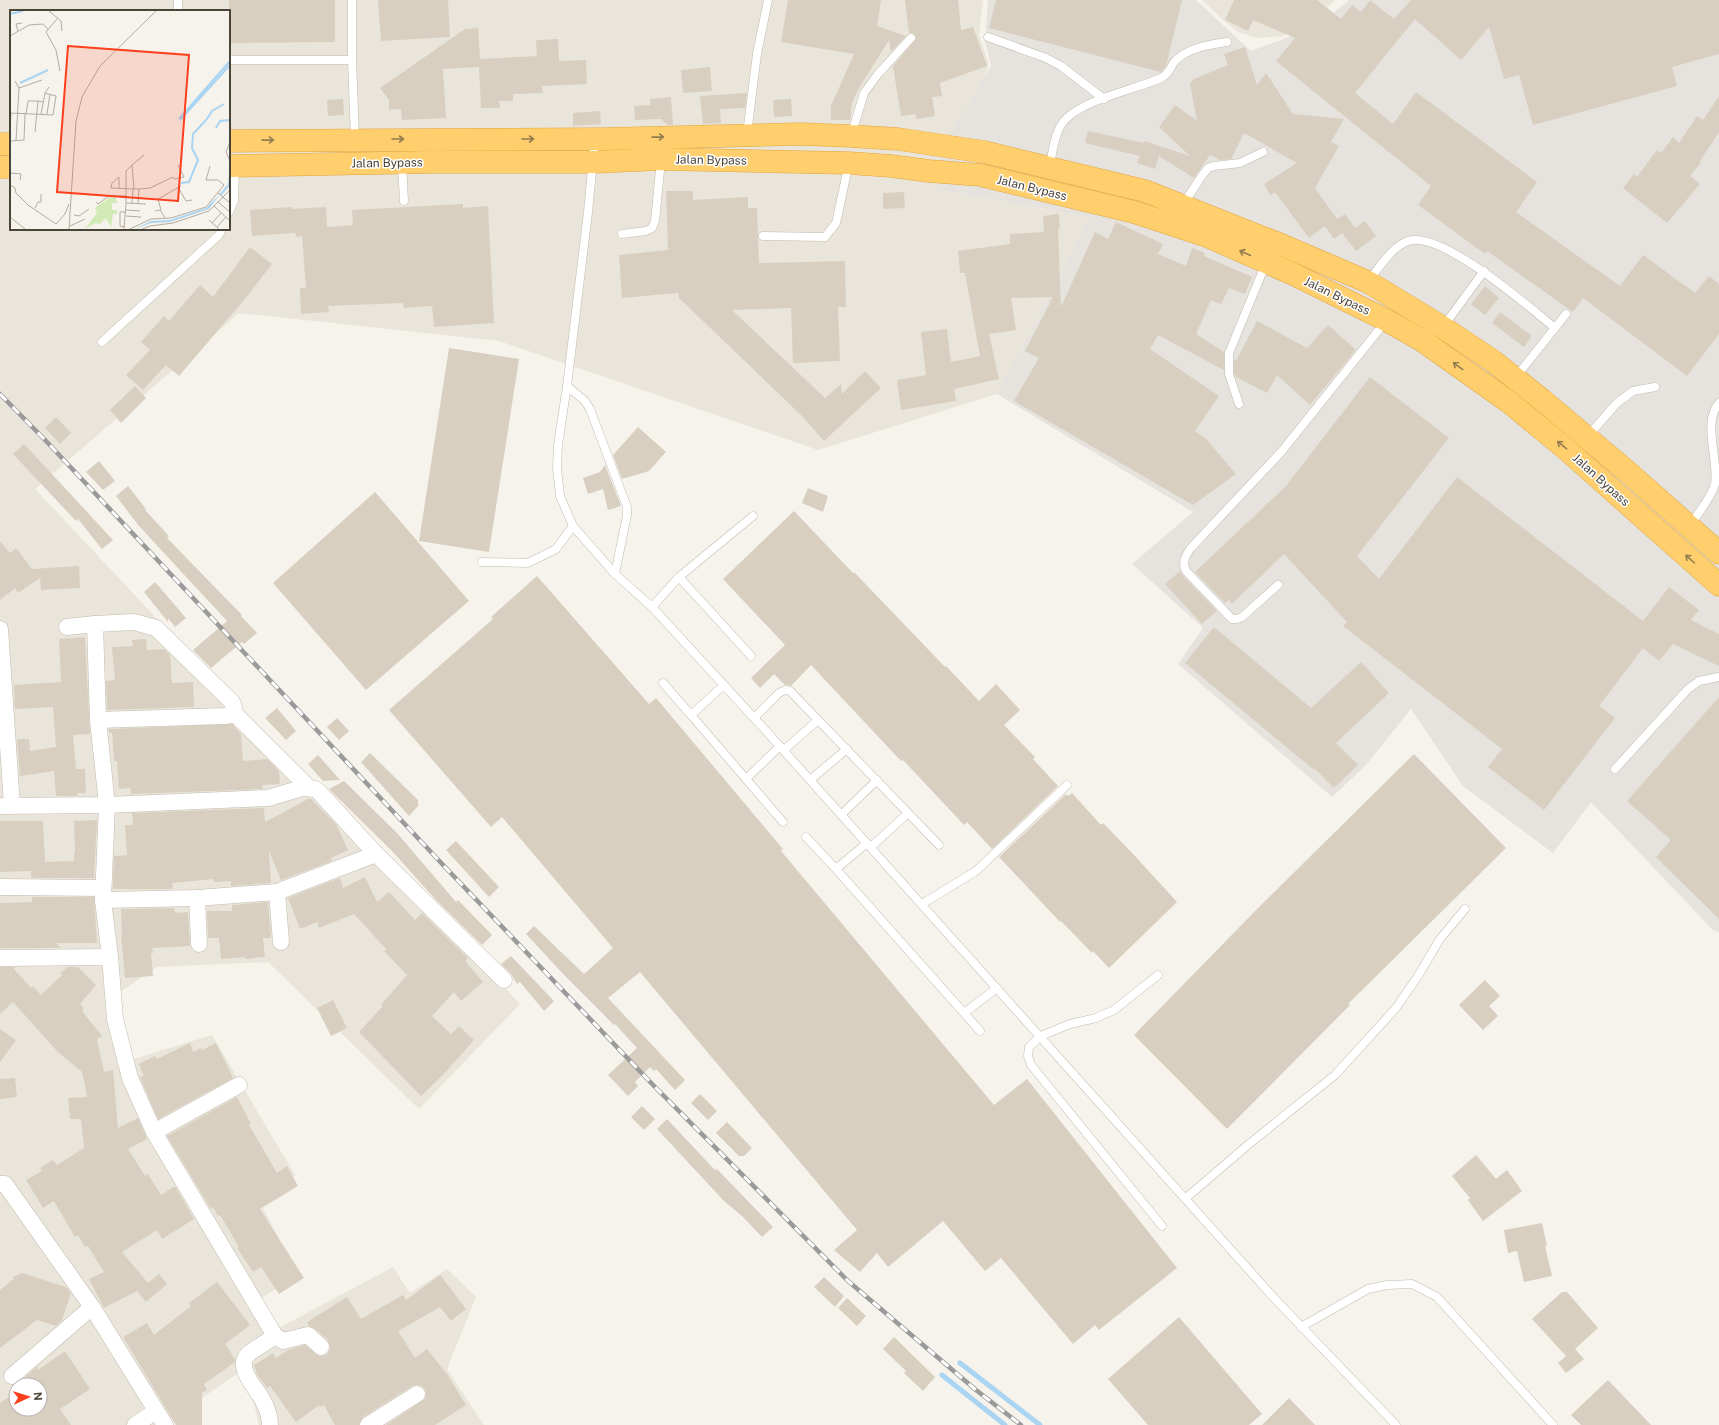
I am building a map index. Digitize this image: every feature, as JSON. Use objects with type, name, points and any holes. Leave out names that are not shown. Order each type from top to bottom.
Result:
[{"type":"highway","name":"Jalan Bypass","points":[[230,141],[355,139],[595,139],[801,134],[850,136],[898,140],[984,152],[1145,190],[1284,246],[1368,282],[1442,327],[1493,361],[1515,378],[1587,437],[1719,553]]},
{"type":"highway","name":"Jalan Bypass","points":[[232,166],[594,162],[661,159],[849,162],[980,175],[1134,212],[1207,236],[1266,262],[1386,320],[1437,350],[1509,402],[1566,449],[1719,585]]},
{"type":"street","points":[[67,627],[134,622],[156,628],[232,702],[234,708],[231,715],[226,716],[98,720]]},
{"type":"street","points":[[95,624],[98,720],[107,804],[103,894],[115,1019],[130,1078],[154,1132],[274,1336],[283,1341],[308,1335],[321,1347]]},
{"type":"street","points":[[0,629],[6,805],[107,804],[268,798],[302,788],[315,788],[376,854],[504,980]]},
{"type":"street","points":[[233,712],[309,788]]},
{"type":"street","points":[[0,887],[103,894],[197,898],[277,892],[376,854]]},
{"type":"street","points":[[277,892],[281,942]]},
{"type":"street","points":[[197,898],[199,944]]},
{"type":"street","points":[[0,958],[110,957]]},
{"type":"street","points":[[154,1132],[239,1085]]},
{"type":"street","points":[[0,1184],[5,1184],[92,1307],[165,1425]]},
{"type":"street","points":[[12,1376],[92,1307]]},
{"type":"street","points":[[270,1425],[270,1420],[264,1402],[248,1379],[245,1361],[248,1354],[274,1336]]},
{"type":"street","points":[[368,1425],[417,1394]]},
{"type":"street","points":[[135,1425],[156,1411]]},
{"type":"lane","points":[[352,0],[352,60],[355,139]]},
{"type":"lane","points":[[747,135],[757,54],[768,0]]},
{"type":"lane","points":[[988,37],[1061,66],[1104,99]]},
{"type":"lane","points":[[850,136],[864,93],[878,74],[911,38]]},
{"type":"lane","points":[[1049,168],[1057,135],[1064,121],[1080,109],[1166,75],[1175,61],[1194,48],[1227,42]]},
{"type":"lane","points":[[230,60],[352,60]]},
{"type":"lane","points":[[595,139],[594,162],[567,386],[558,445],[557,468],[560,496],[572,526],[614,574],[652,607],[782,748],[1301,1327],[1396,1425]]},
{"type":"lane","points":[[1182,206],[1201,176],[1208,168],[1240,163],[1263,152]]},
{"type":"lane","points":[[622,234],[646,231],[652,228],[655,221],[661,159]]},
{"type":"lane","points":[[763,236],[825,237],[836,223],[849,162]]},
{"type":"lane","points":[[402,163],[404,201]]},
{"type":"lane","points":[[230,210],[234,201],[232,166]]},
{"type":"lane","points":[[102,342],[219,235],[222,230]]},
{"type":"lane","points":[[1368,282],[1397,246],[1409,240],[1433,242],[1484,271],[1555,328]]},
{"type":"lane","points":[[1239,404],[1229,374],[1229,353],[1266,262]]},
{"type":"lane","points":[[1442,327],[1484,271]]},
{"type":"lane","points":[[1515,378],[1566,314]]},
{"type":"lane","points":[[1278,585],[1242,617],[1232,619],[1186,571],[1184,558],[1190,549],[1282,452],[1386,320]]},
{"type":"lane","points":[[567,386],[585,401],[590,409],[627,507],[627,515],[614,574]]},
{"type":"lane","points":[[1587,437],[1617,403],[1633,391],[1655,387]]},
{"type":"lane","points":[[1689,526],[1715,484],[1716,475],[1712,422],[1715,408],[1719,403]]},
{"type":"lane","points":[[652,607],[679,577],[753,516]]},
{"type":"lane","points":[[482,562],[528,563],[556,549],[572,526]]},
{"type":"lane","points":[[679,577],[751,656]]},
{"type":"lane","points":[[1615,769],[1688,689],[1700,681],[1719,677]]},
{"type":"lane","points":[[663,683],[783,822]]},
{"type":"lane","points":[[690,715],[724,685]]},
{"type":"lane","points":[[754,718],[779,693],[785,690],[790,691],[939,845]]},
{"type":"lane","points":[[746,779],[818,720]]},
{"type":"lane","points":[[810,780],[847,749]]},
{"type":"lane","points":[[842,814],[877,780]]},
{"type":"lane","points":[[922,904],[976,871],[1067,785]]},
{"type":"lane","points":[[836,869],[869,845],[908,813]]},
{"type":"lane","points":[[806,837],[980,1031]]},
{"type":"lane","points":[[1186,1198],[1249,1144],[1335,1075],[1396,1008],[1440,940],[1465,909]]},
{"type":"lane","points":[[1158,975],[1114,1010],[1096,1018],[1070,1024],[1041,1036],[1029,1047],[1028,1056],[1031,1066],[1162,1226]]},
{"type":"lane","points":[[964,1013],[997,988]]},
{"type":"lane","points":[[1301,1327],[1368,1289],[1387,1285],[1412,1284],[1436,1297],[1553,1425]]},
{"type":"shaded area","points":[[0,0],[983,0],[979,35],[989,65],[938,190],[1090,217],[997,394],[818,450],[499,341],[239,313],[35,489],[520,1004],[419,1109],[268,962],[157,967],[113,997],[124,1062],[212,1035],[295,1175],[260,1202],[297,1274],[256,1302],[273,1331],[393,1267],[410,1293],[447,1269],[476,1297],[447,1369],[484,1425],[259,1425],[254,1404],[238,1373],[163,1425],[0,1425]]},
{"type":"shaded area","points":[[988,0],[1196,0],[1251,51],[1289,37],[1298,27],[1331,15],[1349,0],[1719,0],[1719,932],[1713,930],[1591,802],[1553,853],[1463,786],[1411,709],[1366,765],[1332,797],[1178,664],[1203,628],[1132,564],[1193,512],[997,394],[1090,217],[938,190],[943,146],[991,66],[985,41]]},
{"type":"shaded area","points":[[1202,0],[1335,0],[1313,21],[1294,26],[1283,36],[1257,38],[1238,32]]},
{"type":"building","points":[[229,0],[335,0],[335,42],[230,43]]},
{"type":"building","points":[[378,0],[448,0],[450,37],[381,41]]},
{"type":"building","points":[[788,0],[881,0],[877,26],[906,36],[891,52],[889,40],[859,88],[852,103],[850,120],[831,120],[831,106],[854,54],[781,42]]},
{"type":"building","points":[[905,0],[958,0],[961,30],[973,27],[987,66],[940,83],[942,96],[932,97],[935,116],[916,119],[916,114],[901,116],[893,66],[916,39],[914,34],[909,33]]},
{"type":"building","points":[[996,0],[1182,0],[1166,66],[1161,72],[989,28]]},
{"type":"building","points":[[1234,0],[1317,0],[1341,19],[1352,5],[1361,12],[1370,0],[1394,19],[1411,0],[1719,0],[1719,54],[1672,67],[1677,86],[1533,125],[1519,75],[1504,79],[1489,27],[1461,60],[1415,19],[1355,93],[1393,124],[1416,92],[1537,182],[1516,212],[1620,286],[1643,255],[1695,293],[1709,276],[1719,284],[1719,334],[1687,376],[1583,298],[1573,312],[1487,251],[1485,254],[1418,205],[1431,186],[1276,61],[1295,38],[1253,20],[1248,31],[1225,20]]},
{"type":"building","points":[[478,28],[480,59],[537,56],[536,40],[558,39],[559,61],[586,60],[587,84],[542,86],[543,93],[513,94],[513,101],[499,101],[500,108],[481,108],[479,67],[443,69],[446,118],[402,120],[401,109],[389,110],[389,100],[380,88],[465,29]]},
{"type":"building","points":[[1245,47],[1257,85],[1266,73],[1293,114],[1344,119],[1331,142],[1339,146],[1315,188],[1337,219],[1345,214],[1355,228],[1365,221],[1376,236],[1356,251],[1342,233],[1334,239],[1325,226],[1309,238],[1275,192],[1270,195],[1264,184],[1297,163],[1244,133],[1231,159],[1220,160],[1210,155],[1194,178],[1159,156],[1155,169],[1137,163],[1140,156],[1085,143],[1088,131],[1144,143],[1144,141],[1190,156],[1159,127],[1175,105],[1197,121],[1190,84],[1194,79],[1228,65],[1224,54]]},
{"type":"building","points":[[710,67],[712,91],[683,93],[681,70]]},
{"type":"building","points":[[747,93],[745,108],[720,109],[721,123],[703,124],[700,96]]},
{"type":"building","points":[[1719,96],[1719,132],[1700,161],[1701,162],[1690,176],[1700,184],[1667,223],[1623,188],[1634,174],[1637,177],[1657,150],[1661,153],[1673,137],[1679,143],[1697,116],[1703,120]]},
{"type":"building","points":[[671,97],[673,125],[668,125],[661,119],[635,120],[634,106],[650,105],[650,99]]},
{"type":"building","points":[[343,99],[344,115],[328,116],[327,100]]},
{"type":"building","points":[[791,99],[792,116],[774,117],[773,100]]},
{"type":"building","points":[[600,111],[601,124],[573,126],[573,113]]},
{"type":"building","points":[[666,191],[693,191],[693,200],[748,197],[748,208],[757,208],[759,263],[845,261],[846,307],[838,307],[840,361],[793,363],[791,308],[732,310],[825,398],[841,384],[842,394],[865,371],[881,388],[824,441],[803,417],[679,298],[678,293],[622,298],[619,255],[668,250]]},
{"type":"building","points":[[904,192],[905,208],[883,209],[883,193]]},
{"type":"building","points":[[463,204],[463,208],[488,206],[494,323],[434,327],[432,306],[404,308],[403,303],[328,306],[329,312],[301,314],[300,288],[306,288],[302,236],[296,237],[295,233],[252,236],[250,210],[292,207],[292,209],[326,207],[327,227],[353,225],[352,210]]},
{"type":"building","points":[[1059,214],[1060,228],[1058,229],[1061,307],[1095,232],[1108,239],[1116,222],[1163,244],[1158,254],[1186,266],[1192,248],[1205,253],[1204,256],[1252,277],[1245,294],[1229,288],[1221,304],[1211,300],[1196,334],[1224,352],[1224,370],[1158,335],[1150,349],[1219,396],[1195,431],[1206,439],[1236,474],[1193,505],[1014,401],[1039,358],[1025,351],[1053,297],[1011,298],[1016,330],[989,334],[999,379],[954,389],[956,401],[901,410],[897,380],[926,375],[921,332],[947,329],[951,362],[980,356],[965,273],[960,273],[958,251],[1010,244],[1010,234],[1044,232],[1043,216]]},
{"type":"building","points":[[250,247],[272,264],[245,299],[179,376],[166,365],[143,390],[126,375],[150,350],[141,342],[164,316],[169,321],[200,285],[213,297]]},
{"type":"building","points":[[1485,286],[1499,298],[1485,315],[1471,304]]},
{"type":"building","points":[[1500,312],[1532,336],[1524,347],[1492,323]]},
{"type":"building","points":[[1257,321],[1307,348],[1328,325],[1355,349],[1355,351],[1310,405],[1277,375],[1267,393],[1236,377],[1234,373],[1234,360],[1236,361]]},
{"type":"building","points":[[449,348],[519,359],[489,552],[419,541]]},
{"type":"building","points":[[1370,377],[1449,438],[1357,556],[1379,579],[1457,477],[1643,621],[1669,587],[1699,610],[1691,620],[1719,634],[1719,666],[1673,644],[1659,661],[1643,648],[1599,706],[1615,718],[1544,810],[1488,767],[1502,749],[1343,626],[1347,622],[1284,554],[1232,604],[1229,600],[1225,603],[1195,572],[1286,486]]},
{"type":"building","points":[[135,386],[146,398],[121,423],[110,410]]},
{"type":"building","points":[[56,417],[71,433],[60,444],[45,428]]},
{"type":"building","points":[[638,427],[666,452],[649,471],[622,479],[613,455]]},
{"type":"building","points":[[24,444],[113,540],[102,549],[78,519],[76,521],[13,454]]},
{"type":"building","points":[[99,461],[115,481],[103,490],[86,472]]},
{"type":"building","points":[[605,465],[621,506],[608,510],[603,489],[588,494],[583,478],[600,472]]},
{"type":"building","points":[[128,486],[146,509],[145,510],[169,536],[167,538],[242,615],[241,616],[257,633],[244,644],[242,642],[211,668],[193,650],[227,621],[139,526],[116,496]]},
{"type":"building","points":[[808,488],[828,496],[823,512],[802,503]]},
{"type":"building","points":[[375,492],[469,601],[366,690],[273,583]]},
{"type":"building","points":[[794,511],[979,701],[996,684],[1020,710],[1004,725],[1035,757],[1033,759],[1058,786],[992,849],[967,822],[964,825],[903,760],[901,761],[811,665],[791,686],[785,685],[774,674],[760,688],[751,678],[785,645],[723,579]]},
{"type":"building","points":[[0,541],[10,553],[16,548],[32,569],[79,566],[80,588],[41,590],[40,578],[18,593],[15,588],[0,600]]},
{"type":"building","points":[[1180,571],[1182,575],[1217,611],[1202,624],[1165,584]]},
{"type":"building","points":[[537,576],[649,704],[656,698],[783,849],[781,851],[994,1105],[1027,1079],[1177,1268],[1099,1330],[1095,1325],[1073,1344],[1001,1258],[985,1271],[943,1221],[888,1267],[877,1253],[860,1272],[834,1250],[857,1230],[640,972],[608,998],[685,1080],[675,1090],[656,1069],[654,1071],[650,1067],[635,1082],[638,1086],[628,1096],[608,1075],[637,1048],[615,1024],[614,1025],[565,976],[526,934],[534,926],[584,974],[613,948],[502,817],[491,827],[389,710],[493,619],[491,617]]},
{"type":"building","points":[[155,582],[186,618],[175,627],[168,618],[168,622],[144,592]]},
{"type":"building","points":[[1214,627],[1311,708],[1361,662],[1389,693],[1336,743],[1358,765],[1334,788],[1314,768],[1313,769],[1185,663]]},
{"type":"building","points":[[85,637],[90,734],[73,735],[76,769],[85,769],[86,793],[77,793],[78,796],[56,796],[54,771],[20,776],[17,739],[29,739],[30,751],[56,747],[53,707],[15,709],[14,685],[61,682],[59,639]]},
{"type":"building","points":[[146,639],[147,650],[164,649],[170,655],[172,683],[193,682],[194,707],[107,710],[106,681],[115,680],[112,647],[133,646],[132,640]]},
{"type":"building","points":[[1719,697],[1719,919],[1656,857],[1671,840],[1627,801]]},
{"type":"building","points":[[277,708],[296,731],[286,740],[265,718]]},
{"type":"building","points":[[337,718],[349,731],[339,740],[327,727]]},
{"type":"building","points":[[232,724],[241,734],[243,761],[267,759],[279,771],[280,784],[262,785],[263,789],[131,794],[130,788],[119,789],[117,761],[114,761],[112,733],[109,733],[109,729]]},
{"type":"building","points":[[370,753],[418,800],[418,806],[409,816],[361,762]]},
{"type":"building","points":[[1414,754],[1506,848],[1348,1004],[1350,1005],[1227,1129],[1134,1035],[1260,906]]},
{"type":"building","points":[[318,755],[340,780],[323,781],[308,764]]},
{"type":"building","points":[[344,781],[397,833],[456,902],[458,900],[492,935],[482,945],[436,900],[393,852],[329,789]]},
{"type":"building","points":[[1072,793],[1101,825],[1103,823],[1134,855],[1177,902],[1109,968],[1093,951],[1092,953],[1061,921],[1060,922],[999,857],[1066,794],[1068,796]]},
{"type":"building","points":[[310,798],[336,824],[348,850],[331,858],[332,861],[281,880],[269,851],[271,883],[231,886],[231,881],[214,882],[213,879],[172,883],[173,889],[113,889],[114,856],[127,855],[125,825],[133,825],[132,813],[264,808],[265,822]]},
{"type":"building","points":[[97,820],[94,878],[31,878],[31,871],[0,872],[0,821],[43,821],[45,862],[74,861],[74,821]]},
{"type":"building","points":[[456,841],[499,887],[489,897],[446,850]]},
{"type":"building","points":[[365,877],[377,902],[389,892],[415,920],[422,913],[468,958],[465,961],[483,982],[461,1001],[454,992],[432,1016],[451,1034],[459,1026],[474,1040],[443,1075],[421,1096],[359,1032],[383,1006],[381,1005],[407,975],[384,951],[386,949],[354,914],[319,928],[317,922],[300,929],[288,898],[340,878],[343,888]]},
{"type":"building","points":[[32,897],[94,897],[97,943],[56,943],[61,948],[0,948],[0,903],[32,902]]},
{"type":"building","points":[[268,902],[271,938],[263,938],[265,957],[221,959],[219,938],[208,938],[207,911],[232,911],[232,905]]},
{"type":"building","points":[[174,908],[175,913],[188,912],[190,946],[152,948],[153,953],[151,954],[153,976],[125,978],[121,935],[121,909]]},
{"type":"building","points":[[511,956],[554,1001],[544,1011],[520,982],[517,984],[511,974],[501,964]]},
{"type":"building","points":[[0,967],[15,967],[14,969],[31,988],[33,986],[41,995],[62,975],[60,974],[67,967],[78,967],[96,985],[80,1004],[84,1008],[82,1011],[102,1036],[97,1039],[104,1072],[113,1070],[118,1128],[138,1118],[147,1139],[128,1149],[145,1176],[148,1174],[161,1195],[175,1186],[194,1219],[162,1239],[157,1230],[122,1252],[148,1283],[159,1274],[167,1284],[146,1302],[137,1291],[104,1308],[89,1279],[104,1272],[88,1246],[85,1247],[78,1235],[75,1237],[54,1201],[43,1208],[26,1180],[42,1171],[40,1168],[53,1160],[57,1165],[84,1148],[81,1119],[70,1119],[68,1098],[87,1097],[82,1072],[58,1052],[13,1002],[0,1014]]},
{"type":"building","points":[[1485,980],[1500,996],[1489,1006],[1498,1016],[1483,1030],[1459,1005]]},
{"type":"building","points":[[333,1000],[347,1028],[331,1036],[317,1008]]},
{"type":"building","points":[[0,1029],[16,1040],[0,1062]]},
{"type":"building","points":[[190,1043],[193,1052],[201,1048],[202,1050],[216,1043],[233,1078],[158,1119],[140,1077],[144,1076],[139,1064],[155,1056],[157,1059]]},
{"type":"building","points":[[15,1078],[17,1097],[0,1099],[0,1079]]},
{"type":"building","points":[[700,1094],[717,1111],[708,1120],[691,1103]]},
{"type":"building","points":[[237,1097],[251,1124],[249,1125],[277,1173],[287,1166],[298,1186],[260,1209],[304,1278],[279,1294],[261,1267],[253,1272],[237,1248],[239,1247],[220,1215],[218,1216],[213,1207],[211,1209],[167,1136]]},
{"type":"building","points":[[642,1106],[655,1119],[644,1130],[631,1117]]},
{"type":"building","points":[[667,1119],[715,1170],[717,1169],[773,1227],[762,1237],[743,1217],[724,1201],[657,1129]]},
{"type":"building","points":[[727,1122],[752,1148],[744,1156],[739,1156],[716,1133]]},
{"type":"building","points":[[1476,1155],[1496,1179],[1507,1170],[1522,1191],[1483,1221],[1468,1200],[1470,1198],[1452,1176]]},
{"type":"building","points":[[1542,1223],[1547,1246],[1545,1246],[1552,1276],[1524,1282],[1517,1251],[1508,1253],[1504,1230]]},
{"type":"building","points":[[22,1273],[66,1287],[71,1293],[62,1320],[56,1326],[37,1320],[0,1348],[0,1290],[14,1279],[13,1277]]},
{"type":"building","points":[[440,1275],[466,1309],[451,1321],[440,1307],[398,1331],[415,1358],[427,1349],[447,1374],[466,1405],[435,1425],[386,1425],[425,1399],[425,1389],[422,1386],[417,1385],[412,1386],[363,1417],[359,1425],[335,1425],[324,1405],[320,1407],[319,1405],[296,1422],[270,1386],[267,1388],[257,1374],[254,1365],[273,1353],[276,1358],[290,1349],[305,1345],[319,1356],[328,1354],[330,1349],[328,1340],[314,1328],[309,1326],[307,1322],[347,1297],[361,1319],[403,1295],[406,1300]]},
{"type":"building","points":[[824,1277],[844,1296],[835,1307],[814,1287]]},
{"type":"building","points":[[217,1282],[250,1325],[225,1344],[235,1359],[235,1362],[204,1384],[207,1390],[202,1393],[202,1425],[176,1425],[123,1337],[147,1323],[154,1335],[191,1306],[189,1303]]},
{"type":"building","points":[[1562,1292],[1567,1292],[1598,1328],[1575,1349],[1584,1359],[1566,1373],[1558,1363],[1566,1356],[1532,1319]]},
{"type":"building","points":[[847,1298],[866,1316],[857,1326],[838,1308]]},
{"type":"building","points":[[1179,1317],[1262,1414],[1249,1425],[1148,1425],[1108,1379]]},
{"type":"building","points":[[894,1337],[935,1377],[923,1391],[904,1373],[906,1371],[883,1349]]},
{"type":"building","points":[[65,1351],[90,1389],[60,1409],[71,1425],[0,1425],[0,1403],[8,1398],[8,1417],[48,1417],[48,1377],[25,1377],[37,1367],[38,1370]]},
{"type":"building","points":[[1608,1380],[1651,1425],[1581,1425],[1571,1415]]},
{"type":"building","points":[[1289,1398],[1315,1425],[1262,1425]]},
{"type":"waterway","points":[[960,1363],[1040,1425]]},
{"type":"waterway","points":[[942,1375],[1005,1425]]},
{"type":"railway","points":[[0,394],[47,442],[445,867],[655,1087],[848,1281],[976,1390],[1021,1425]]}]
